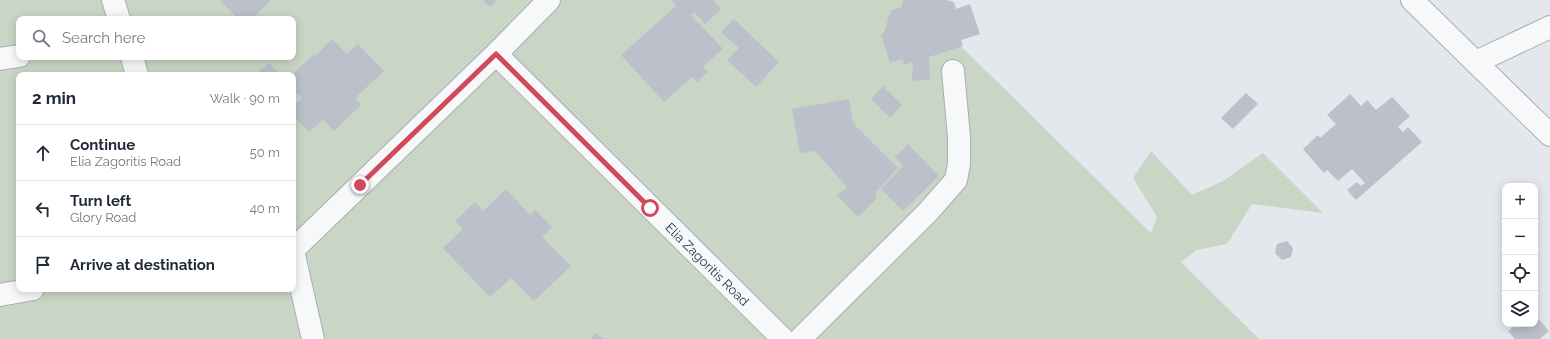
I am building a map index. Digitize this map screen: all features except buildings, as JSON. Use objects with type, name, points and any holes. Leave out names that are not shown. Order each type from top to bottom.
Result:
[{"type":"street","points":[[113,0],[119,16]]},
{"type":"street","points":[[296,248],[496,54],[549,0]]},
{"type":"street","points":[[1412,0],[1550,135]]},
{"type":"street","points":[[1476,62],[1550,27]]},
{"type":"street","name":"Elia Zagoritis Road","points":[[496,54],[783,339]]},
{"type":"street","points":[[0,59],[16,56]]},
{"type":"street","points":[[133,60],[136,72]]},
{"type":"street","points":[[800,339],[927,213],[956,180],[959,164],[959,137],[953,70]]},
{"type":"street","points":[[296,264],[313,339]]},
{"type":"street","points":[[0,295],[16,292]]},
{"type":"green space","points":[[0,0],[914,0],[1151,233],[1157,217],[1133,178],[1151,151],[1192,195],[1223,181],[1263,153],[1323,213],[1252,204],[1227,244],[1197,250],[1181,262],[1259,339],[0,339]]},
{"type":"route","points":[[360,185],[496,54],[650,208]]}]
